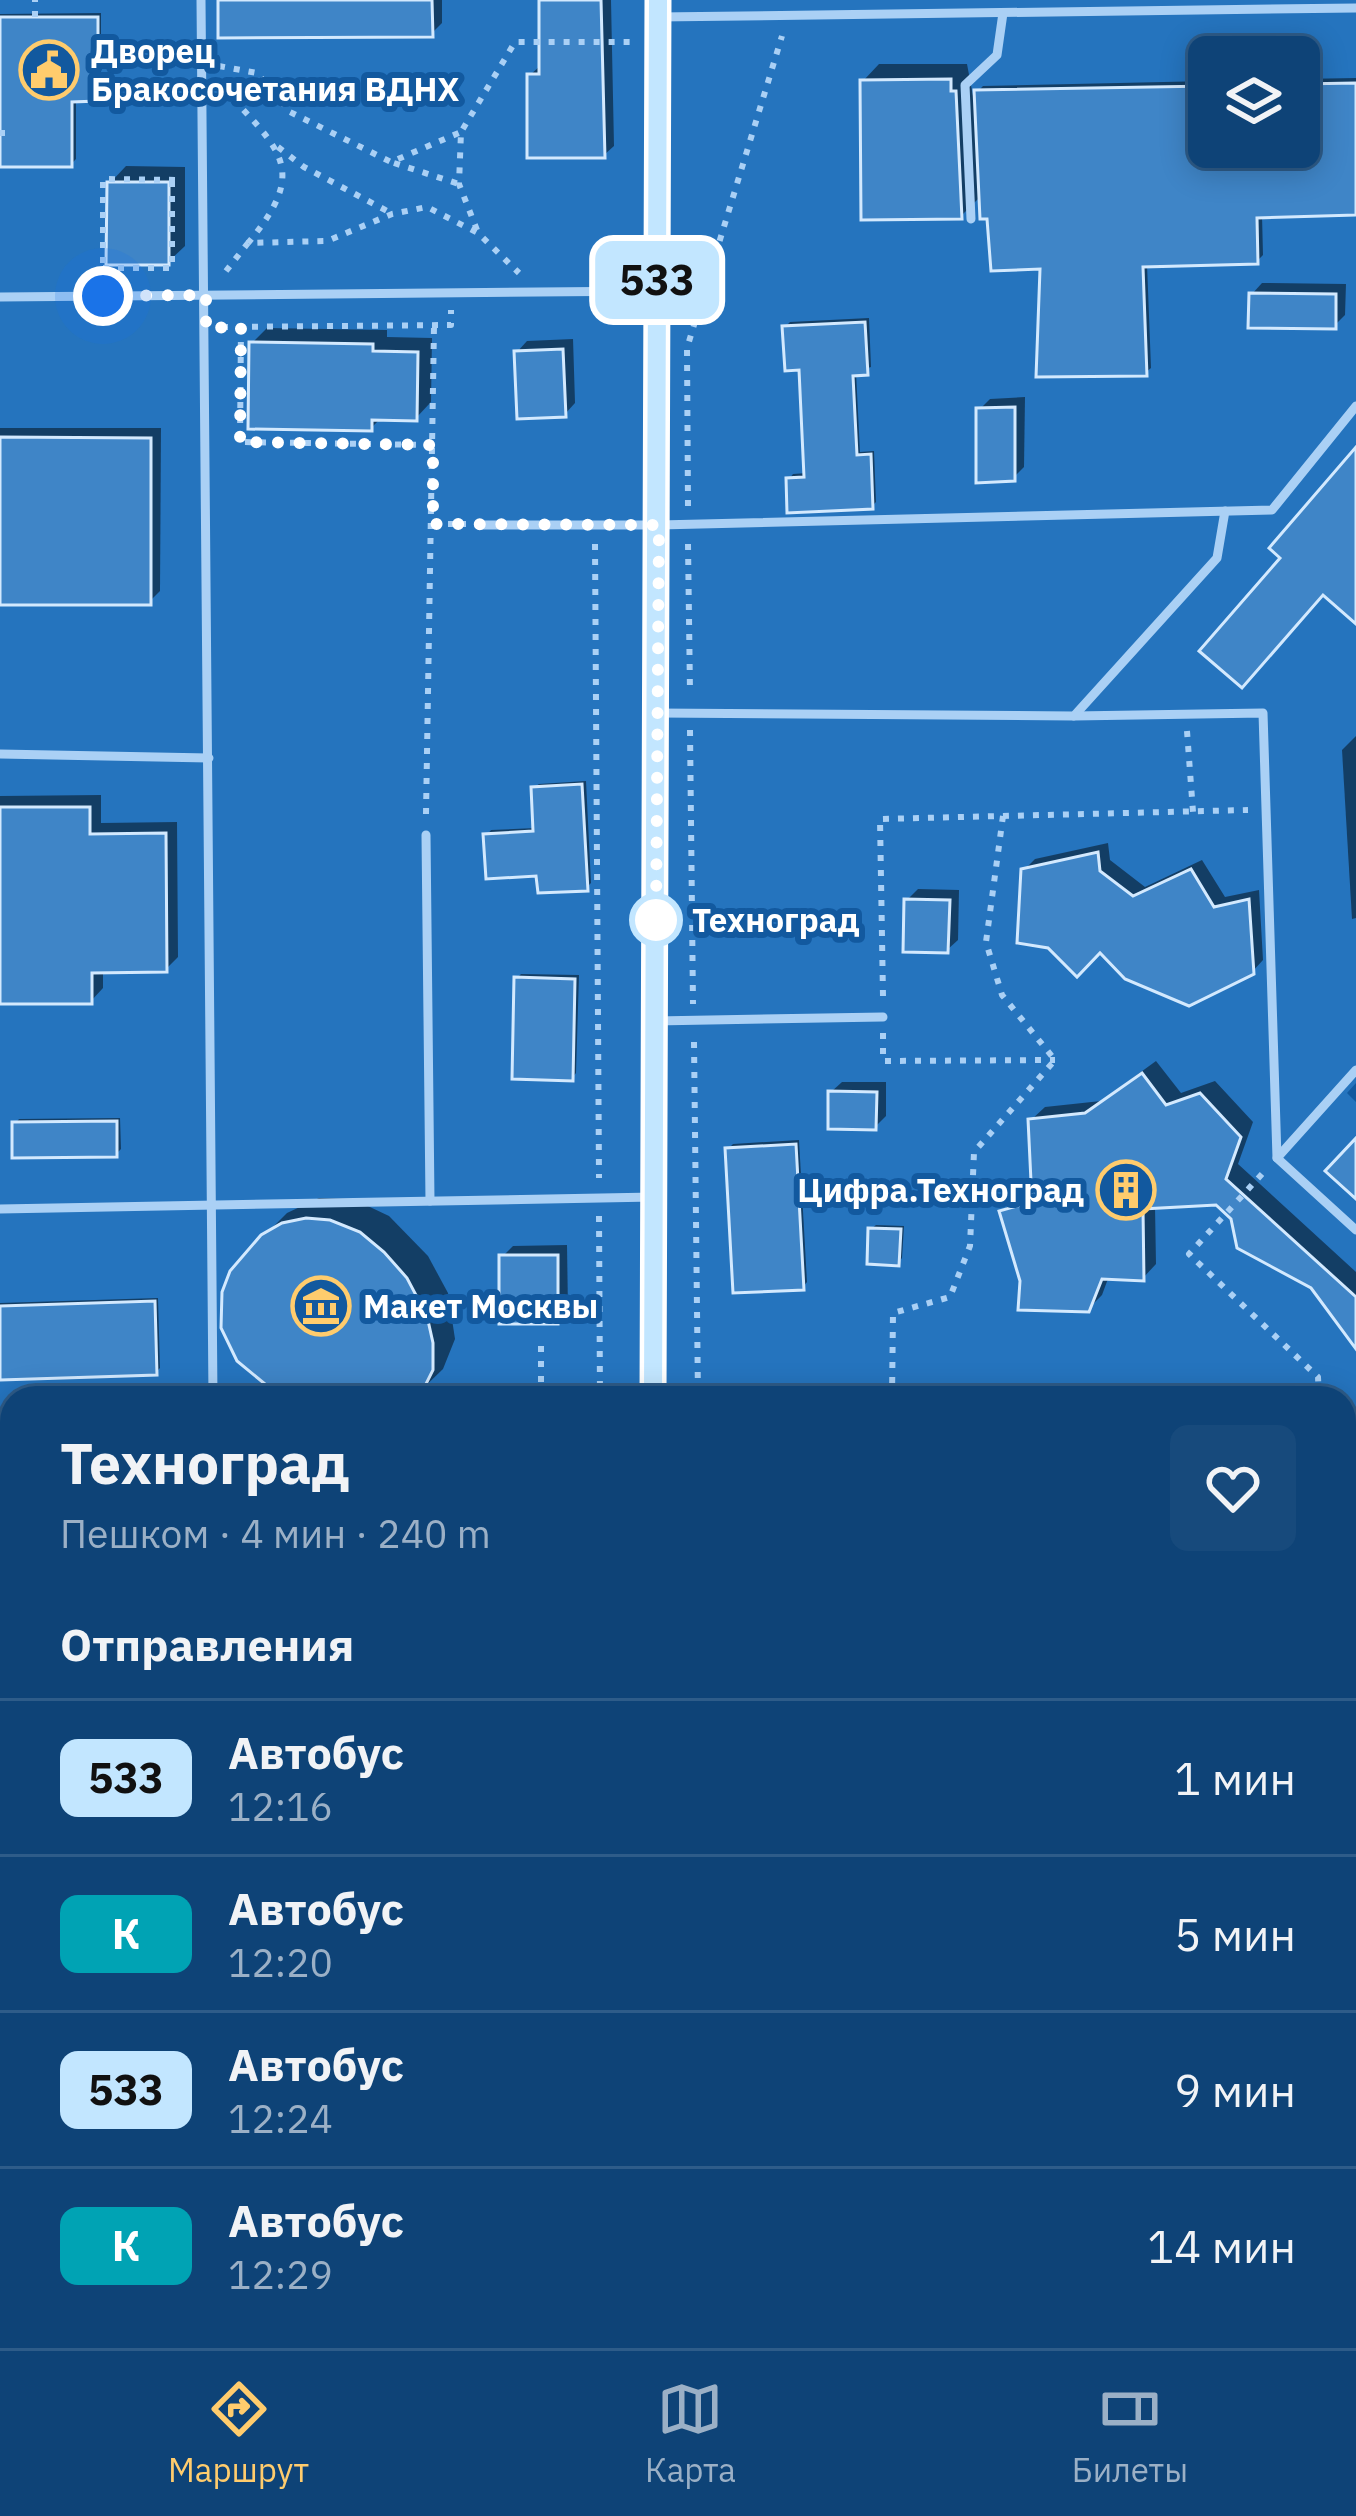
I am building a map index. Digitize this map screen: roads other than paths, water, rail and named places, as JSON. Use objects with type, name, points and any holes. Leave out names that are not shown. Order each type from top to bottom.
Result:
[{"type":"street","points":[[653,1386],[658,0]]},
{"type":"lane","points":[[201,0],[213,1386]]},
{"type":"lane","points":[[658,17],[1004,13],[1040,6],[1356,8]]},
{"type":"lane","points":[[971,219],[965,85],[997,56],[1004,13]]},
{"type":"lane","points":[[0,297],[657,291]]},
{"type":"lane","points":[[481,525],[1272,510],[1356,406]]},
{"type":"lane","points":[[1075,716],[1217,558],[1225,511]]},
{"type":"lane","points":[[657,713],[1263,713],[1277,1158],[1356,1230]]},
{"type":"lane","points":[[0,754],[209,758]]},
{"type":"lane","points":[[426,836],[430,1202]]},
{"type":"lane","points":[[655,1021],[884,1017]]},
{"type":"lane","points":[[1277,1158],[1356,1070]]},
{"type":"lane","points":[[0,1209],[655,1197]]},
{"type":"place","name":"Дворец Бракосочетания ВДНХ","points":[[49,70]]},
{"type":"place","name":"Техноград","points":[[656,920]]},
{"type":"place","name":"Цифра.Техноград","points":[[1126,1190]]},
{"type":"place","name":"Макет Москвы","points":[[321,1306]]}]
